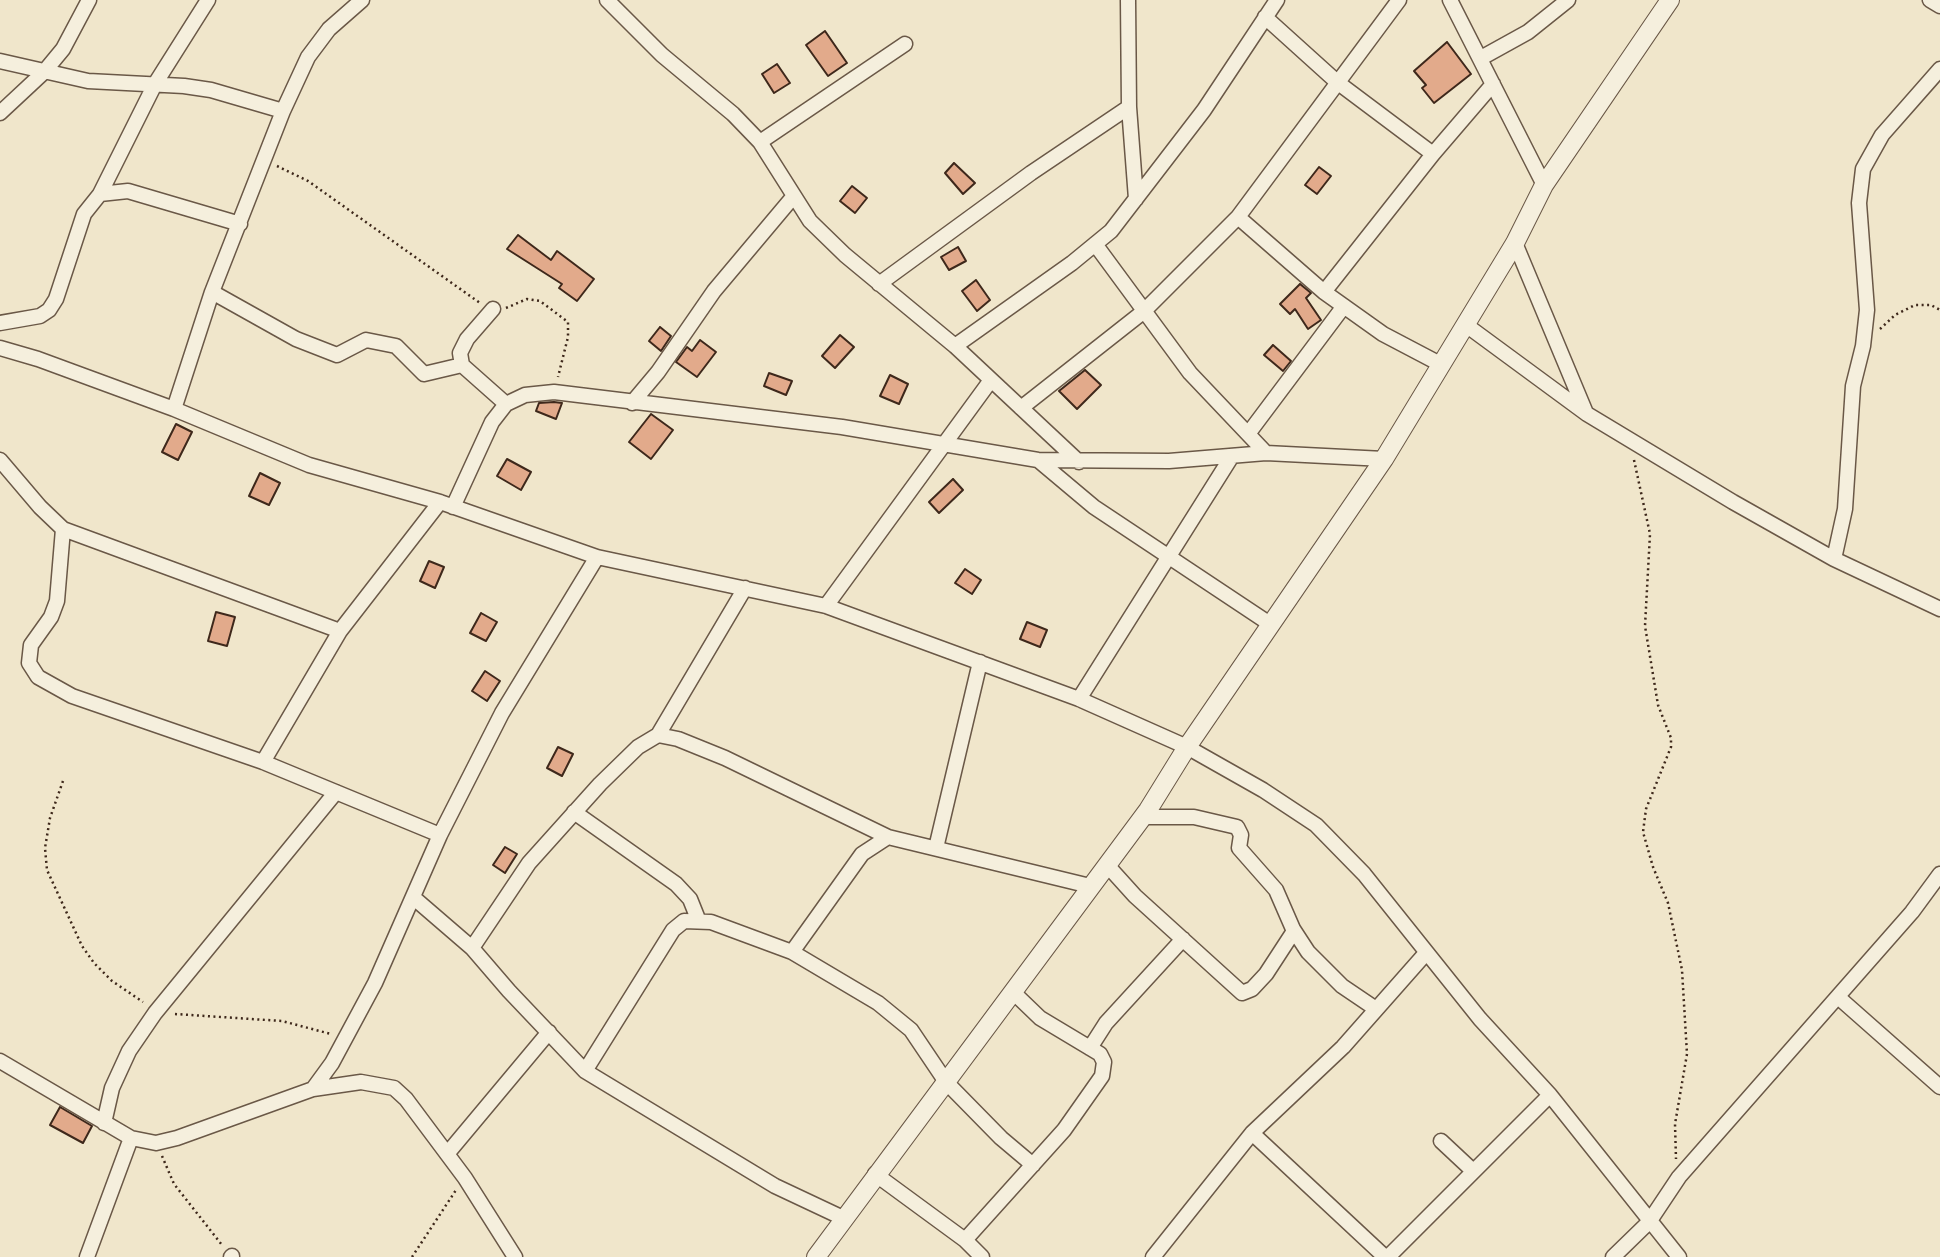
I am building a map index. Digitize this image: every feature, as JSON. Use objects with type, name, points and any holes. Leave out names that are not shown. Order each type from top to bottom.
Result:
[{"type":"street","points":[[0,113],[44,72],[64,49],[89,0]]},
{"type":"street","points":[[0,323],[40,316],[49,310],[56,299],[84,214],[100,194],[155,84],[208,0]]},
{"type":"street","points":[[607,0],[663,55],[733,114],[760,142],[810,221],[879,284],[955,346],[1079,462]]},
{"type":"street","points":[[1128,0],[1129,107],[1136,199]]},
{"type":"street","points":[[955,346],[1111,231],[1204,110],[1276,0]]},
{"type":"street","points":[[1021,408],[1143,312],[1238,217],[1399,0]]},
{"type":"street","points":[[1450,0],[1481,58],[1514,132],[1544,185]]},
{"type":"street","points":[[1481,58],[1528,32],[1569,0]]},
{"type":"street","points":[[816,1257],[875,1174],[1058,935],[1090,886],[1143,817],[1187,747],[1384,459],[1515,243],[1544,185],[1670,0]]},
{"type":"street","points":[[1930,0],[1940,6]]},
{"type":"street","points":[[174,409],[212,292],[283,111],[308,57],[329,29],[356,2]]},
{"type":"street","points":[[1265,17],[1337,82],[1433,154]]},
{"type":"street","points":[[760,142],[905,44]]},
{"type":"street","points":[[0,61],[88,81],[211,90],[283,111]]},
{"type":"street","points":[[1834,559],[1844,509],[1853,386],[1863,346],[1867,310],[1859,203],[1863,169],[1882,135],[1940,69]]},
{"type":"street","points":[[1324,292],[1433,154],[1493,84]]},
{"type":"street","points":[[879,284],[1031,173],[1129,107]]},
{"type":"street","points":[[100,194],[128,191],[240,224]]},
{"type":"street","points":[[632,403],[758,234],[793,197]]},
{"type":"street","points":[[1238,217],[1324,292],[1383,334],[1442,365]]},
{"type":"street","points":[[1515,243],[1587,414]]},
{"type":"street","points":[[1095,244],[1190,373],[1266,453]]},
{"type":"street","points":[[212,292],[296,339],[337,355],[366,340],[396,346],[424,374],[461,365]]},
{"type":"street","points":[[1248,434],[1344,306]]},
{"type":"street","points":[[493,309],[467,340],[460,354],[461,365],[506,404]]},
{"type":"street","points":[[1466,325],[1587,414],[1634,443],[1834,559],[1940,609]]},
{"type":"street","points":[[0,348],[38,359],[174,409],[309,465],[446,505],[597,557],[826,606],[1079,699],[1187,747],[1263,790],[1316,825],[1364,874],[1480,1019],[1550,1095],[1679,1257]]},
{"type":"street","points":[[826,606],[991,380]]},
{"type":"street","points":[[263,762],[341,631],[446,505],[492,422],[506,404],[525,395],[554,392],[842,427],[1038,460],[1079,462],[1266,453],[1384,459]]},
{"type":"street","points":[[1079,699],[1232,456]]},
{"type":"street","points":[[0,460],[40,508],[63,528],[341,631]]},
{"type":"street","points":[[1038,460],[1094,508],[1270,624]]},
{"type":"street","points":[[63,528],[57,601],[51,617],[31,645],[29,663],[38,677],[72,696],[263,762],[440,835]]},
{"type":"street","points":[[313,1089],[345,1038],[414,898],[440,835],[502,713],[597,557]]},
{"type":"street","points":[[472,948],[529,863],[574,812],[638,747],[658,735],[745,589]]},
{"type":"street","points":[[936,848],[980,662]]},
{"type":"street","points":[[658,735],[678,739],[725,758],[888,837],[1090,886]]},
{"type":"street","points":[[104,1123],[112,1088],[129,1051],[156,1012],[337,792]]},
{"type":"street","points":[[574,812],[676,884],[690,899],[698,919]]},
{"type":"street","points":[[1143,817],[1194,817],[1237,827],[1241,835],[1239,848],[1276,890],[1294,931],[1326,971],[1376,1009]]},
{"type":"street","points":[[792,952],[862,854],[888,837]]},
{"type":"street","points":[[1107,865],[1135,896],[1238,990],[1247,992],[1284,951],[1294,931]]},
{"type":"street","points":[[1612,1257],[1649,1222],[1679,1177],[1912,912],[1940,874]]},
{"type":"street","points":[[414,898],[472,948],[585,1071],[775,1186],[843,1218]]},
{"type":"street","points":[[585,1071],[658,949],[684,921],[698,919],[792,952],[878,1003],[901,1021],[921,1043],[946,1082],[1001,1138],[1033,1165]]},
{"type":"street","points":[[1090,1048],[1106,1023],[1183,939]]},
{"type":"street","points":[[1153,1257],[1252,1133],[1343,1047],[1426,953]]},
{"type":"street","points":[[965,1240],[1033,1165],[1088,1099],[1102,1076],[1104,1062],[1090,1048],[1040,1018],[1013,992]]},
{"type":"street","points":[[1838,996],[1940,1087]]},
{"type":"street","points":[[447,1154],[549,1032]]},
{"type":"street","points":[[0,1061],[131,1138],[156,1143],[177,1138],[313,1089],[361,1082],[394,1088],[465,1178],[515,1257]]},
{"type":"street","points":[[1252,1133],[1386,1257],[1550,1095]]},
{"type":"street","points":[[88,1257],[131,1138]]},
{"type":"street","points":[[1441,1141],[1472,1170]]},
{"type":"street","points":[[875,1174],[965,1240],[982,1257]]},
{"type":"path","points":[[264,161],[308,181],[391,242],[493,309],[507,308],[527,299],[540,301],[568,322],[568,337],[554,392]]},
{"type":"path","points":[[1863,346],[1895,315],[1915,305],[1931,305],[1940,310]]},
{"type":"path","points":[[1634,443],[1637,478],[1650,534],[1645,626],[1658,705],[1671,738],[1671,747],[1646,809],[1643,832],[1653,867],[1668,903],[1682,970],[1687,1054],[1674,1147],[1679,1177]]},
{"type":"path","points":[[63,781],[46,838],[47,870],[82,946],[112,981],[156,1012],[282,1021],[345,1038]]},
{"type":"path","points":[[156,1143],[174,1184],[232,1256]]},
{"type":"path","points":[[412,1257],[465,1178]]},
{"type":"building","points":[[825,31],[847,63],[828,76],[806,45]]},
{"type":"building","points":[[1447,42],[1471,74],[1434,103],[1422,88],[1426,85],[1414,71]]},
{"type":"building","points":[[777,64],[790,83],[774,93],[762,74]]},
{"type":"building","points":[[954,163],[975,183],[963,194],[945,173]]},
{"type":"building","points":[[1319,167],[1331,176],[1317,194],[1305,185]]},
{"type":"building","points":[[852,186],[867,198],[855,213],[840,201]]},
{"type":"building","points":[[518,235],[551,260],[557,251],[594,279],[577,301],[559,288],[562,284],[507,249]]},
{"type":"building","points":[[958,247],[966,261],[949,270],[941,257]]},
{"type":"building","points":[[976,280],[990,300],[977,311],[962,291]]},
{"type":"building","points":[[1300,284],[1311,293],[1306,298],[1321,320],[1308,329],[1295,309],[1290,314],[1280,304]]},
{"type":"building","points":[[660,327],[671,336],[661,351],[649,341]]},
{"type":"building","points":[[840,335],[854,347],[835,368],[822,356]]},
{"type":"building","points":[[700,340],[716,352],[697,377],[676,362],[687,347],[692,351]]},
{"type":"building","points":[[1273,345],[1291,361],[1283,371],[1264,355]]},
{"type":"building","points":[[1085,370],[1101,385],[1077,409],[1059,391]]},
{"type":"building","points":[[769,373],[792,381],[786,395],[764,386]]},
{"type":"building","points":[[890,375],[908,384],[899,404],[880,396]]},
{"type":"building","points":[[539,403],[562,403],[556,419],[536,411]]},
{"type":"building","points":[[651,414],[673,430],[651,459],[629,442]]},
{"type":"building","points":[[176,424],[192,432],[178,460],[162,452]]},
{"type":"building","points":[[507,459],[531,472],[521,490],[497,476]]},
{"type":"building","points":[[260,473],[280,483],[269,505],[249,496]]},
{"type":"building","points":[[953,479],[963,490],[939,513],[929,502]]},
{"type":"building","points":[[429,561],[444,567],[435,588],[420,581]]},
{"type":"building","points":[[965,569],[981,580],[972,594],[955,583]]},
{"type":"building","points":[[216,612],[235,617],[227,646],[208,641]]},
{"type":"building","points":[[481,613],[497,622],[486,641],[470,633]]},
{"type":"building","points":[[1027,622],[1047,630],[1040,647],[1020,639]]},
{"type":"building","points":[[485,671],[500,681],[487,701],[472,691]]},
{"type":"building","points":[[558,747],[573,754],[562,776],[547,768]]},
{"type":"building","points":[[505,847],[517,854],[505,873],[493,865]]},
{"type":"building","points":[[60,1107],[92,1126],[83,1143],[50,1125]]}]
